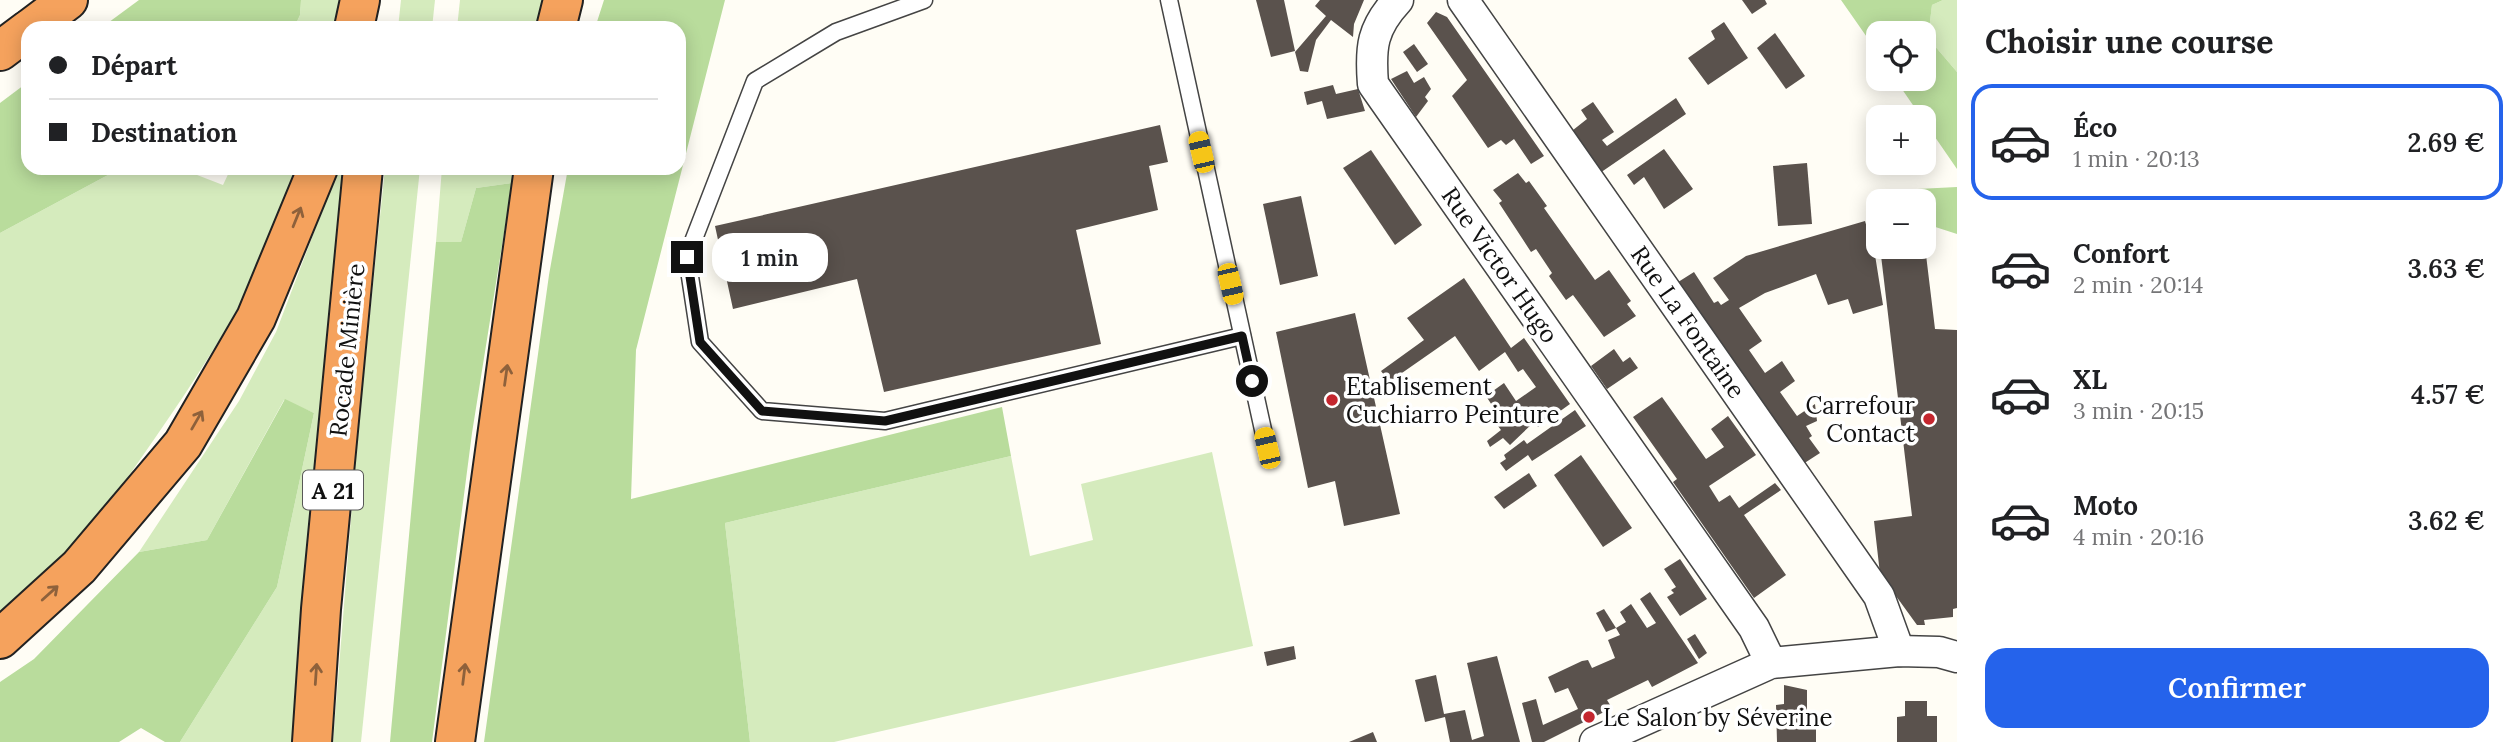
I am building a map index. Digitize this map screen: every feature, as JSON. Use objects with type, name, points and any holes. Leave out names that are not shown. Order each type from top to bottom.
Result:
[{"type":"highway","points":[[40,21],[68,0]]},
{"type":"highway","points":[[356,21],[360,0]]},
{"type":"highway","points":[[372,21],[374,0]]},
{"type":"highway","points":[[558,21],[563,0]]},
{"type":"highway","points":[[0,51],[21,36]]},
{"type":"highway","points":[[0,639],[79,567],[183,444],[256,318],[314,175]]},
{"type":"highway","name":"Rocade Minière","points":[[312,742],[321,609],[362,175]]},
{"type":"highway","points":[[455,742],[533,175]]},
{"type":"street","name":"Rue Victor Hugo","points":[[1398,0],[1383,16],[1370,49],[1373,84],[1754,628],[1771,663]]},
{"type":"street","name":"Rue La Fontaine","points":[[1463,0],[1879,596],[1899,651]]},
{"type":"street","points":[[1595,742],[1771,663],[1899,651],[1939,652],[1957,657]]},
{"type":"lane","points":[[924,0],[836,32],[755,81],[687,257],[700,342],[762,411],[885,421],[1242,336]]},
{"type":"lane","points":[[1168,0],[1267,448]]},
{"type":"green space","points":[[139,0],[301,0],[297,21],[110,21]]},
{"type":"green space","points":[[301,0],[342,0],[339,21],[297,21]]},
{"type":"green space","points":[[401,0],[435,0],[433,21],[399,21]]},
{"type":"green space","points":[[460,0],[542,0],[538,21],[458,21]]},
{"type":"green space","points":[[604,0],[725,0],[686,153],[686,21],[597,21]]},
{"type":"green space","points":[[1841,0],[1943,0],[1932,5],[1930,21],[1866,21],[1866,36]]},
{"type":"green space","points":[[1943,0],[1957,0],[1957,72],[1936,47],[1936,21],[1930,21],[1932,5]]},
{"type":"green space","points":[[1936,47],[1957,72],[1957,169],[1936,139],[1936,105],[1913,105],[1903,91],[1936,91]]},
{"type":"green space","points":[[21,87],[21,175],[108,175],[0,233],[0,103]]},
{"type":"green space","points":[[108,175],[197,175],[223,185],[228,175],[300,175],[273,240],[238,308],[177,406],[122,486],[86,532],[53,567],[0,613],[0,233]]},
{"type":"green space","points":[[336,175],[353,175],[299,742],[180,742],[277,587],[314,413],[284,400],[207,540],[139,552],[239,401],[276,332]]},
{"type":"green space","points":[[384,175],[419,175],[361,742],[333,742],[358,431]]},
{"type":"green space","points":[[441,175],[513,175],[512,183],[476,188],[461,242],[436,242]]},
{"type":"green space","points":[[567,175],[680,175],[636,350],[631,499],[1002,407],[1011,456],[725,523],[750,742],[484,742],[549,275]]},
{"type":"green space","points":[[512,183],[472,433],[432,742],[390,742],[436,242],[461,242],[476,188]]},
{"type":"green space","points":[[1957,187],[1957,234],[1936,227],[1936,189],[1918,189]]},
{"type":"green space","points":[[285,399],[314,413],[277,587],[180,742],[165,742],[141,728],[119,742],[0,742],[0,682],[34,659],[139,552],[207,540]]},
{"type":"green space","points":[[1212,452],[1253,646],[834,742],[750,742],[725,523],[1011,456],[1030,556],[1093,540],[1081,484]]},
{"type":"building","points":[[1256,0],[1284,0],[1295,51],[1271,57]]},
{"type":"building","points":[[1320,0],[1364,0],[1354,24],[1353,37],[1331,20],[1316,40],[1308,72],[1300,71],[1295,52],[1326,16],[1315,6]]},
{"type":"building","points":[[1742,0],[1765,0],[1767,4],[1752,14]]},
{"type":"building","points":[[1436,12],[1447,17],[1544,156],[1531,164],[1514,139],[1506,145],[1501,140],[1488,148],[1452,96],[1467,80],[1427,23]]},
{"type":"building","points":[[1724,22],[1748,58],[1708,85],[1688,58],[1715,39],[1711,31]]},
{"type":"building","points":[[1775,33],[1805,76],[1786,89],[1757,48]]},
{"type":"building","points":[[1414,44],[1428,64],[1417,72],[1403,52]]},
{"type":"building","points":[[1407,71],[1414,83],[1424,77],[1431,89],[1425,97],[1428,101],[1416,117],[1391,79]]},
{"type":"building","points":[[1333,85],[1336,94],[1358,89],[1365,111],[1327,119],[1322,101],[1307,105],[1304,92]]},
{"type":"building","points":[[1676,98],[1686,114],[1597,175],[1568,134],[1587,119],[1581,110],[1593,102],[1614,132],[1602,140],[1607,146]]},
{"type":"building","points":[[1160,125],[1168,162],[1149,166],[1158,210],[1076,230],[1101,344],[884,392],[857,279],[733,309],[715,226]]},
{"type":"building","points":[[1664,149],[1693,189],[1664,209],[1644,177],[1634,185],[1627,175]]},
{"type":"building","points":[[1371,150],[1422,225],[1395,245],[1343,168]]},
{"type":"building","points":[[1807,163],[1812,224],[1778,226],[1773,166]]},
{"type":"building","points":[[1518,173],[1526,183],[1529,181],[1547,206],[1544,208],[1595,280],[1609,270],[1631,301],[1627,304],[1636,316],[1604,337],[1573,295],[1566,300],[1549,276],[1552,273],[1536,249],[1531,252],[1493,190]]},
{"type":"building","points":[[1301,196],[1318,276],[1280,285],[1263,204]]},
{"type":"building","points":[[1865,221],[1866,259],[1876,259],[1883,305],[1853,314],[1848,299],[1828,305],[1816,274],[1765,293],[1739,308],[1762,341],[1749,350],[1765,373],[1782,361],[1795,381],[1780,392],[1797,416],[1815,404],[1817,421],[1806,426],[1812,436],[1809,438],[1820,453],[1803,464],[1675,284],[1694,272],[1714,303],[1718,301],[1721,305],[1729,300],[1713,278],[1746,256]]},
{"type":"building","name":"Carrefour Contact","points":[[1881,259],[1927,259],[1935,329],[1957,330],[1957,608],[1953,609],[1953,617],[1924,620],[1925,625],[1917,625],[1880,574],[1874,521],[1912,516]]},
{"type":"building","points":[[1464,278],[1511,348],[1524,338],[1570,404],[1538,427],[1534,422],[1510,445],[1503,438],[1490,447],[1487,441],[1501,430],[1491,417],[1497,413],[1486,396],[1504,383],[1516,401],[1536,387],[1523,369],[1518,372],[1505,352],[1479,371],[1455,336],[1389,382],[1381,371],[1424,340],[1407,318]]},
{"type":"building","name":"Etablisement Cuchiarro Peinture","points":[[1355,313],[1400,514],[1344,526],[1335,481],[1308,488],[1276,332]]},
{"type":"building","points":[[1614,349],[1623,362],[1630,357],[1638,368],[1607,389],[1591,366]]},
{"type":"building","points":[[1662,397],[1706,459],[1724,447],[1711,429],[1728,416],[1756,455],[1709,486],[1719,502],[1730,495],[1739,508],[1775,483],[1781,490],[1744,515],[1786,575],[1754,598],[1673,482],[1677,479],[1633,417]]},
{"type":"building","points":[[1575,410],[1586,426],[1532,461],[1528,455],[1506,471],[1500,463],[1506,459],[1504,455],[1524,440],[1527,444]]},
{"type":"building","points":[[1581,455],[1632,528],[1603,547],[1554,475]]},
{"type":"building","points":[[1529,473],[1537,486],[1504,509],[1494,497]]},
{"type":"building","points":[[1680,559],[1707,599],[1680,616],[1667,597],[1674,593],[1671,590],[1676,587],[1664,569]]},
{"type":"building","points":[[1650,592],[1698,663],[1652,687],[1648,680],[1607,700],[1612,708],[1544,742],[1532,742],[1522,703],[1536,699],[1543,725],[1578,709],[1568,688],[1555,693],[1548,677],[1582,661],[1588,660],[1592,668],[1615,658],[1608,640],[1620,635],[1616,628],[1626,622],[1620,612],[1631,604],[1647,628],[1656,623],[1640,599]]},
{"type":"building","points":[[1604,609],[1616,628],[1606,632],[1596,613]]},
{"type":"building","points":[[1695,634],[1707,653],[1699,659],[1687,639]]},
{"type":"building","points":[[1294,646],[1296,659],[1267,666],[1264,652]]},
{"type":"building","points":[[1497,656],[1520,742],[1450,742],[1445,717],[1425,722],[1415,680],[1436,675],[1444,714],[1465,710],[1472,740],[1484,736],[1467,663]]},
{"type":"building","points":[[1784,685],[1807,690],[1807,717],[1816,718],[1816,742],[1777,742],[1776,705],[1784,704]]},
{"type":"building","points":[[1905,701],[1927,701],[1927,716],[1937,716],[1937,742],[1897,742],[1897,717],[1905,716]]},
{"type":"building","points":[[1373,732],[1377,742],[1349,742]]},
{"type":"place","name":"Etablisement Cuchiarro Peinture","points":[[1332,400]]},
{"type":"place","name":"Carrefour Contact","points":[[1929,419]]},
{"type":"place","name":"Le Salon by Séverine","points":[[1589,717]]},
{"type":"route","points":[[687,257],[700,342],[762,411],[885,421],[1242,336],[1252,381]]}]
